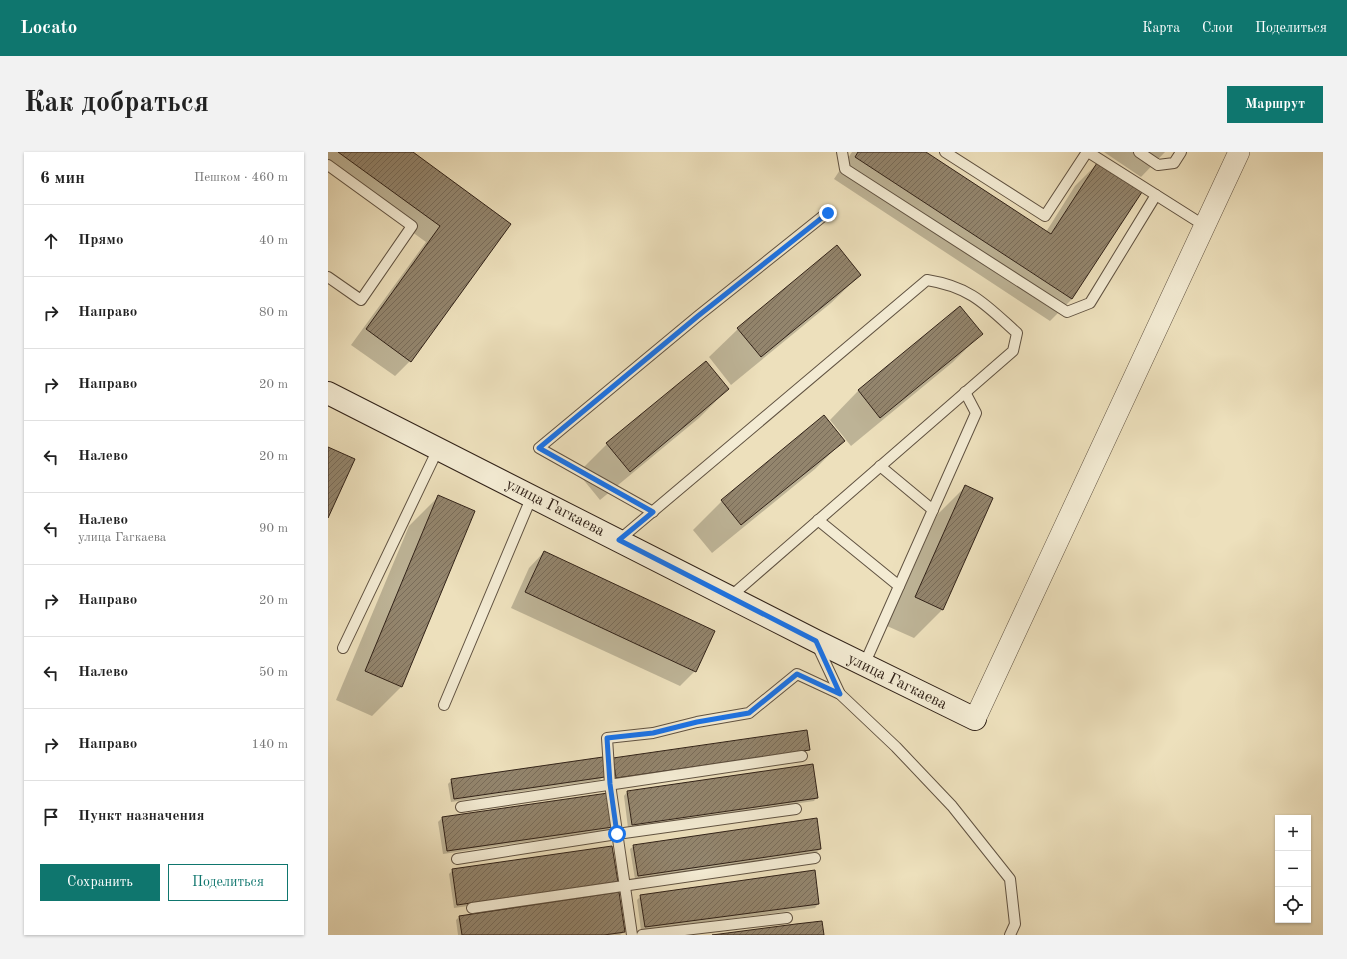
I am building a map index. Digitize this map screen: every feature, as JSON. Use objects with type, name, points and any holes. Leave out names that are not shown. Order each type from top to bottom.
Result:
[{"type":"street","points":[[975,720],[1239,152]]},
{"type":"street","name":"улица Гагкаева","points":[[328,393],[816,641],[975,720]]},
{"type":"lane","points":[[842,152],[845,169],[1067,312],[1090,303],[1156,195]]},
{"type":"lane","points":[[945,152],[1045,216],[1087,152],[1205,226]]},
{"type":"lane","points":[[1139,152],[1158,165],[1174,164],[1181,152]]},
{"type":"lane","points":[[328,165],[412,226],[361,300],[328,277]]},
{"type":"lane","points":[[653,512],[539,448],[698,316],[828,213]]},
{"type":"lane","points":[[619,540],[927,280],[948,284],[975,296],[1018,334],[1013,351],[730,597]]},
{"type":"lane","points":[[864,665],[976,413],[965,392]]},
{"type":"lane","points":[[343,648],[438,449]]},
{"type":"lane","points":[[880,466],[933,510]]},
{"type":"lane","points":[[444,706],[532,496]]},
{"type":"lane","points":[[818,520],[899,586]]},
{"type":"lane","points":[[816,641],[840,694]]},
{"type":"lane","points":[[632,935],[610,784],[607,738],[653,733],[697,722],[749,713],[797,674],[840,694],[896,747],[952,806],[1010,879],[1014,924],[1010,935]]},
{"type":"lane","points":[[461,807],[802,756]]},
{"type":"lane","points":[[457,859],[617,834],[796,809]]},
{"type":"lane","points":[[472,908],[815,858]]},
{"type":"lane","points":[[642,935],[787,918]]},
{"type":"building","points":[[338,152],[413,152],[511,224],[411,362],[366,329],[440,226]]},
{"type":"building","points":[[858,152],[926,152],[1051,234],[1097,163],[1142,192],[1072,299],[855,157]]},
{"type":"building","points":[[837,245],[861,275],[761,357],[737,328]]},
{"type":"building","points":[[960,306],[983,334],[880,418],[858,390]]},
{"type":"building","points":[[706,361],[729,389],[630,472],[606,443]]},
{"type":"building","points":[[824,415],[845,441],[741,525],[721,500]]},
{"type":"building","points":[[328,447],[355,459],[328,518]]},
{"type":"building","points":[[965,485],[993,498],[943,610],[915,597]]},
{"type":"building","points":[[438,495],[475,511],[402,687],[365,671]]},
{"type":"building","points":[[544,551],[715,631],[696,672],[525,592]]},
{"type":"building","points":[[807,730],[810,750],[616,778],[613,758]]},
{"type":"building","points":[[603,757],[605,777],[454,799],[451,779]]},
{"type":"building","points":[[813,764],[818,798],[632,825],[627,791]]},
{"type":"building","points":[[608,793],[613,827],[447,851],[442,817]]},
{"type":"building","points":[[817,818],[821,849],[638,876],[633,845]]},
{"type":"building","points":[[612,846],[618,882],[457,905],[452,869]]},
{"type":"building","points":[[815,870],[819,904],[645,927],[640,895]]},
{"type":"building","points":[[619,892],[625,932],[604,935],[462,935],[459,916]]},
{"type":"building","points":[[822,921],[824,935],[712,935],[796,924]]},
{"type":"route","points":[[617,834],[610,784],[607,738],[653,733],[697,722],[749,713],[797,674],[840,694],[816,641],[619,540],[653,512],[539,448],[698,316],[799,234],[828,213]]}]
